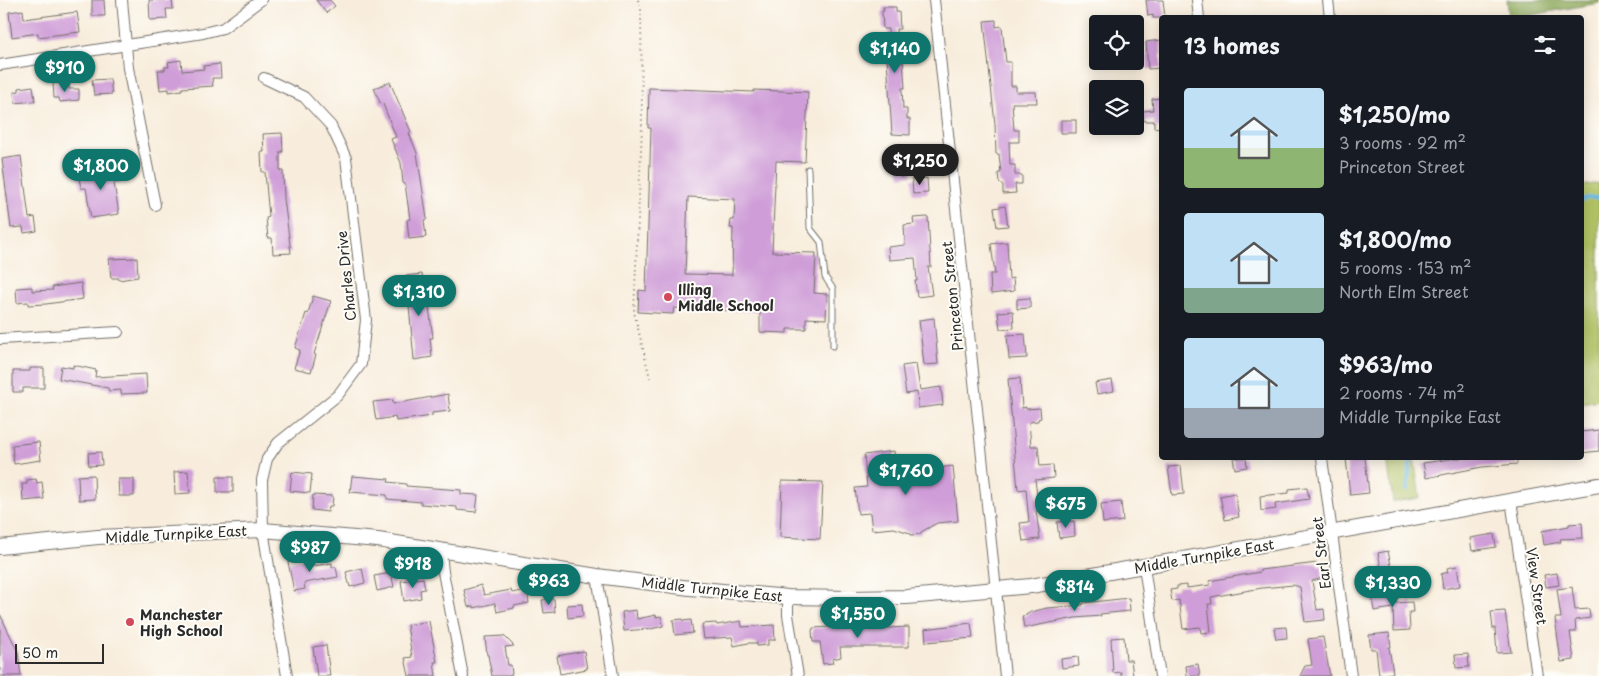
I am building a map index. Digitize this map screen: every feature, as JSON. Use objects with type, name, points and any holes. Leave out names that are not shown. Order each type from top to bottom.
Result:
[{"type":"main road","name":"Middle Turnpike East","points":[[0,547],[98,537],[263,530],[378,540],[597,576],[690,588],[788,597],[907,597],[1031,586],[1599,485]]},
{"type":"street","points":[[122,0],[128,68],[155,205]]},
{"type":"street","points":[[0,65],[203,34],[223,28],[261,0]]},
{"type":"street","name":"Princeton Street","points":[[934,0],[1005,676]]},
{"type":"street","points":[[1197,0],[1199,15]]},
{"type":"street","points":[[1328,0],[1330,15]]},
{"type":"street","name":"Charles Drive","points":[[264,78],[304,97],[331,126],[346,158],[366,320],[361,364],[338,395],[278,443],[268,459],[262,480],[263,530],[287,676]]},
{"type":"street","points":[[0,338],[118,332]]},
{"type":"street","name":"Earl Street","points":[[1322,460],[1351,676]]},
{"type":"street","name":"View Street","points":[[1511,500],[1537,676]]},
{"type":"street","points":[[441,551],[443,572],[463,676]]},
{"type":"street","points":[[1144,566],[1160,676]]},
{"type":"street","points":[[597,576],[613,676]]},
{"type":"street","points":[[788,597],[788,616],[798,676]]},
{"type":"lane","points":[[808,169],[810,228],[821,242],[825,277],[833,289],[833,346]]},
{"type":"path","points":[[638,0],[641,10],[642,126],[634,312],[650,378]]},
{"type":"green space","points":[[1507,0],[1599,0],[1599,3],[1532,15],[1509,15]]},
{"type":"green space","points":[[1599,183],[1599,400],[1584,402],[1584,186]]},
{"type":"green space","points":[[1387,460],[1414,460],[1420,498],[1393,502]]},
{"type":"building","points":[[92,0],[104,0],[105,16],[92,16]]},
{"type":"building","points":[[149,0],[172,0],[173,9],[166,9],[167,19],[150,20]]},
{"type":"building","points":[[316,0],[330,0],[335,6],[326,13]]},
{"type":"building","points":[[1146,0],[1163,0],[1165,15],[1159,15],[1159,18],[1153,18],[1153,15],[1148,16]]},
{"type":"building","points":[[883,7],[896,7],[896,12],[899,12],[900,29],[896,29],[898,57],[901,57],[901,60],[903,60],[905,88],[902,88],[903,109],[907,109],[907,119],[910,119],[910,135],[892,134],[887,59],[884,59],[883,47],[889,46],[888,29],[883,29]]},
{"type":"building","points":[[23,10],[24,19],[77,12],[80,32],[38,37],[38,33],[12,37],[9,12]]},
{"type":"building","points":[[996,20],[996,27],[1002,26],[1006,62],[1011,62],[1011,86],[1016,86],[1016,92],[1036,92],[1037,103],[1012,103],[1014,130],[1019,130],[1019,142],[1009,142],[1010,165],[1015,165],[1015,175],[1022,175],[1022,184],[1015,184],[1016,193],[1003,194],[1003,185],[999,182],[998,173],[1001,173],[999,154],[996,154],[995,124],[984,21]]},
{"type":"building","points":[[1159,40],[1159,68],[1148,69],[1146,42]]},
{"type":"building","points":[[181,60],[182,71],[204,69],[203,66],[220,64],[221,78],[212,78],[213,86],[182,88],[182,90],[169,92],[169,89],[160,90],[158,70],[165,70],[165,67],[169,67],[168,62]]},
{"type":"building","points":[[110,79],[112,94],[94,95],[92,80]]},
{"type":"building","points":[[390,82],[411,132],[409,133],[417,153],[427,219],[424,220],[426,237],[409,239],[407,220],[410,219],[405,184],[403,183],[401,163],[391,139],[396,137],[383,104],[381,105],[374,88]]},
{"type":"building","points":[[53,83],[69,83],[69,89],[79,89],[79,100],[60,102],[59,98],[54,98]]},
{"type":"building","points":[[33,86],[35,101],[15,103],[14,92],[19,91],[19,88]]},
{"type":"building","points":[[649,88],[808,92],[805,162],[776,161],[772,252],[816,253],[814,293],[827,294],[826,319],[806,318],[806,329],[787,329],[787,333],[760,332],[760,312],[674,308],[673,314],[638,312],[639,290],[646,291],[651,128],[648,128]],"holes":[[[688,197],[735,199],[734,220],[731,220],[730,228],[733,228],[732,275],[685,274]]]},
{"type":"building","points":[[1159,98],[1159,127],[1154,128],[1154,121],[1144,121],[1144,111],[1153,110],[1152,99]]},
{"type":"building","points":[[1061,120],[1076,120],[1076,133],[1061,133]]},
{"type":"building","points":[[282,133],[283,152],[280,152],[280,171],[283,171],[284,199],[291,253],[273,254],[272,238],[268,238],[266,218],[269,217],[265,172],[262,172],[261,152],[264,152],[263,134]]},
{"type":"building","points":[[21,156],[29,218],[35,217],[37,231],[24,233],[23,227],[11,228],[2,159]]},
{"type":"building","points":[[910,164],[912,175],[900,177],[898,165]]},
{"type":"building","points":[[119,167],[121,182],[114,183],[119,214],[91,218],[86,188],[81,188],[78,173]]},
{"type":"building","points":[[927,178],[928,193],[913,194],[912,179]]},
{"type":"building","points":[[1005,206],[1008,226],[997,227],[994,208]]},
{"type":"building","points":[[928,217],[931,267],[928,267],[932,295],[917,297],[915,258],[889,260],[888,247],[905,245],[904,225],[914,224],[913,218]]},
{"type":"building","points":[[1007,242],[1009,279],[1013,278],[1014,291],[991,294],[990,274],[995,274],[991,244]]},
{"type":"building","points":[[137,258],[138,277],[119,280],[118,278],[111,278],[109,259]]},
{"type":"building","points":[[422,274],[424,292],[427,292],[433,338],[430,338],[432,357],[414,360],[408,295],[406,295],[404,276]]},
{"type":"building","points":[[81,283],[83,299],[46,304],[28,305],[28,302],[17,303],[16,288],[32,287],[32,291],[53,290],[52,287]]},
{"type":"building","points":[[313,296],[331,301],[314,354],[316,355],[311,372],[294,368],[300,350],[295,348]]},
{"type":"building","points":[[1030,298],[1030,308],[1017,309],[1017,299]]},
{"type":"building","points":[[1013,311],[1014,328],[1000,329],[998,312]]},
{"type":"building","points":[[934,318],[938,364],[924,365],[919,320]]},
{"type":"building","points":[[1025,334],[1027,358],[1009,359],[1007,335]]},
{"type":"building","points":[[916,364],[920,390],[941,387],[943,405],[918,408],[917,392],[906,394],[902,366]]},
{"type":"building","points":[[73,365],[96,370],[95,377],[146,374],[147,393],[121,394],[121,390],[109,391],[108,388],[59,379],[61,366],[73,368]]},
{"type":"building","points":[[30,368],[44,368],[44,388],[23,388],[23,392],[13,392],[13,371],[30,371]]},
{"type":"building","points":[[1020,378],[1022,408],[1040,408],[1041,418],[1038,421],[1029,422],[1031,446],[1038,446],[1040,466],[1053,465],[1054,478],[1035,480],[1039,510],[1036,511],[1040,539],[1023,541],[1020,523],[1029,522],[1026,489],[1018,490],[1008,379]]},
{"type":"building","points":[[1112,380],[1114,391],[1097,394],[1095,383]]},
{"type":"building","points":[[448,394],[450,411],[432,413],[432,416],[396,421],[395,417],[376,420],[373,402],[393,400],[393,404]]},
{"type":"building","points":[[1599,430],[1599,451],[1584,453],[1584,432]]},
{"type":"building","points":[[39,442],[41,460],[14,464],[12,445]]},
{"type":"building","points":[[894,451],[897,481],[923,478],[922,470],[953,466],[958,521],[937,523],[921,532],[921,534],[911,535],[894,528],[872,530],[870,513],[858,514],[855,488],[867,487],[864,455]]},
{"type":"building","points":[[101,452],[102,465],[89,466],[88,453]]},
{"type":"building","points":[[1233,460],[1246,460],[1247,467],[1235,469]]},
{"type":"building","points":[[1346,460],[1365,460],[1369,493],[1350,495]]},
{"type":"building","points":[[1443,460],[1517,460],[1517,464],[1482,467],[1426,478],[1423,463]]},
{"type":"building","points":[[1181,466],[1184,494],[1172,495],[1168,467]]},
{"type":"building","points":[[188,471],[190,493],[175,494],[174,472]]},
{"type":"building","points":[[292,472],[312,474],[310,493],[290,491]]},
{"type":"building","points":[[94,475],[95,499],[79,500],[78,476]]},
{"type":"building","points":[[352,476],[389,479],[388,482],[406,484],[406,486],[461,490],[461,494],[478,495],[476,512],[457,510],[457,507],[387,499],[387,495],[350,492]]},
{"type":"building","points":[[217,477],[233,477],[233,492],[217,492]]},
{"type":"building","points":[[36,479],[37,483],[42,482],[44,499],[23,501],[22,484],[27,484],[27,480]]},
{"type":"building","points":[[118,479],[134,479],[134,496],[119,496]]},
{"type":"building","points":[[782,481],[823,482],[820,539],[780,537]]},
{"type":"building","points":[[1307,487],[1309,499],[1275,504],[1276,509],[1261,511],[1260,496],[1289,493],[1289,489]]},
{"type":"building","points":[[1075,490],[1076,502],[1064,503],[1063,492]]},
{"type":"building","points":[[1235,493],[1239,517],[1225,520],[1220,496]]},
{"type":"building","points":[[313,495],[333,496],[332,506],[329,506],[328,512],[312,510]]},
{"type":"building","points":[[1121,502],[1123,521],[1103,523],[1101,504]]},
{"type":"building","points":[[1074,521],[1075,536],[1059,538],[1057,522]]},
{"type":"building","points":[[1582,523],[1583,538],[1560,539],[1561,542],[1544,545],[1542,531],[1569,526],[1569,524]]},
{"type":"building","points":[[1494,534],[1496,547],[1472,551],[1470,538]]},
{"type":"building","points":[[1388,551],[1392,570],[1382,572],[1378,553]]},
{"type":"building","points":[[305,558],[307,567],[332,563],[332,567],[336,567],[338,577],[304,583],[305,589],[294,591],[288,562]]},
{"type":"building","points":[[1317,563],[1318,566],[1322,566],[1323,578],[1312,581],[1317,610],[1324,609],[1325,620],[1305,622],[1300,587],[1293,585],[1262,588],[1211,597],[1212,604],[1208,604],[1211,632],[1201,633],[1200,627],[1183,629],[1179,600],[1172,601],[1170,590],[1177,589],[1177,586],[1187,585],[1187,588],[1210,585],[1209,581],[1260,572],[1260,570]]},
{"type":"building","points":[[1457,566],[1460,586],[1443,589],[1441,574],[1448,572],[1447,568]]},
{"type":"building","points":[[362,568],[365,583],[350,587],[346,572]]},
{"type":"building","points":[[391,573],[394,587],[377,591],[374,576]]},
{"type":"building","points":[[1557,573],[1559,585],[1546,587],[1544,575]]},
{"type":"building","points":[[423,578],[425,589],[420,590],[421,598],[404,601],[401,581]]},
{"type":"building","points":[[481,585],[484,595],[511,590],[512,593],[527,590],[529,603],[497,612],[495,603],[474,608],[474,606],[468,607],[464,590]]},
{"type":"building","points":[[1572,587],[1575,610],[1589,609],[1590,618],[1575,620],[1576,632],[1570,632],[1574,660],[1561,662],[1555,618],[1561,618],[1557,589]]},
{"type":"building","points":[[1392,588],[1394,603],[1412,602],[1413,612],[1409,612],[1410,630],[1394,631],[1393,608],[1374,611],[1371,591]]},
{"type":"building","points":[[1129,598],[1130,611],[1075,618],[1024,628],[1022,616],[1027,615],[1027,613],[1047,608]]},
{"type":"building","points":[[554,599],[555,612],[544,613],[542,600]]},
{"type":"building","points":[[582,604],[583,616],[568,618],[567,605]]},
{"type":"building","points":[[636,610],[637,619],[656,615],[656,617],[661,616],[663,626],[647,630],[624,631],[622,612]]},
{"type":"building","points":[[1505,611],[1511,652],[1497,653],[1495,628],[1493,629],[1491,612]]},
{"type":"building","points":[[0,614],[18,652],[21,676],[0,676]]},
{"type":"building","points":[[683,619],[683,621],[691,620],[693,633],[675,635],[673,620]]},
{"type":"building","points":[[429,621],[437,662],[434,662],[436,676],[409,676],[405,658],[412,657],[407,625]]},
{"type":"building","points":[[741,621],[742,627],[774,625],[775,640],[768,640],[768,645],[757,646],[757,643],[748,643],[734,646],[732,637],[704,639],[702,624],[716,623],[717,625]]},
{"type":"building","points":[[971,623],[973,638],[926,642],[925,629]]},
{"type":"building","points":[[909,627],[909,647],[840,647],[841,657],[832,659],[833,663],[823,664],[820,642],[813,642],[812,631],[813,628],[864,629]]},
{"type":"building","points":[[1286,627],[1287,638],[1276,639],[1274,628]]},
{"type":"building","points":[[1389,633],[1393,673],[1379,675],[1376,649],[1371,649],[1369,635]]},
{"type":"building","points":[[504,636],[514,646],[505,647],[508,665],[511,665],[512,674],[509,676],[492,676],[485,637]]},
{"type":"building","points":[[1124,637],[1126,660],[1131,660],[1133,676],[1121,676],[1121,672],[1113,673],[1111,638]]},
{"type":"building","points":[[1323,637],[1330,676],[1300,676],[1305,666],[1312,665],[1308,639]]},
{"type":"building","points":[[326,645],[330,676],[317,676],[313,647]]},
{"type":"building","points":[[584,651],[587,669],[560,674],[557,656]]},
{"type":"building","points":[[1468,654],[1469,667],[1456,668],[1455,655]]},
{"type":"building","points":[[1078,657],[1079,666],[1062,668],[1061,659]]},
{"type":"building","points":[[1198,664],[1200,676],[1187,676],[1186,666]]},
{"type":"waterway","points":[[1584,200],[1599,198]]},
{"type":"waterway","points":[[1407,490],[1411,460]]},
{"type":"place","name":"Illing Middle School","points":[[668,297]]},
{"type":"place","name":"Manchester High School","points":[[130,622]]}]
